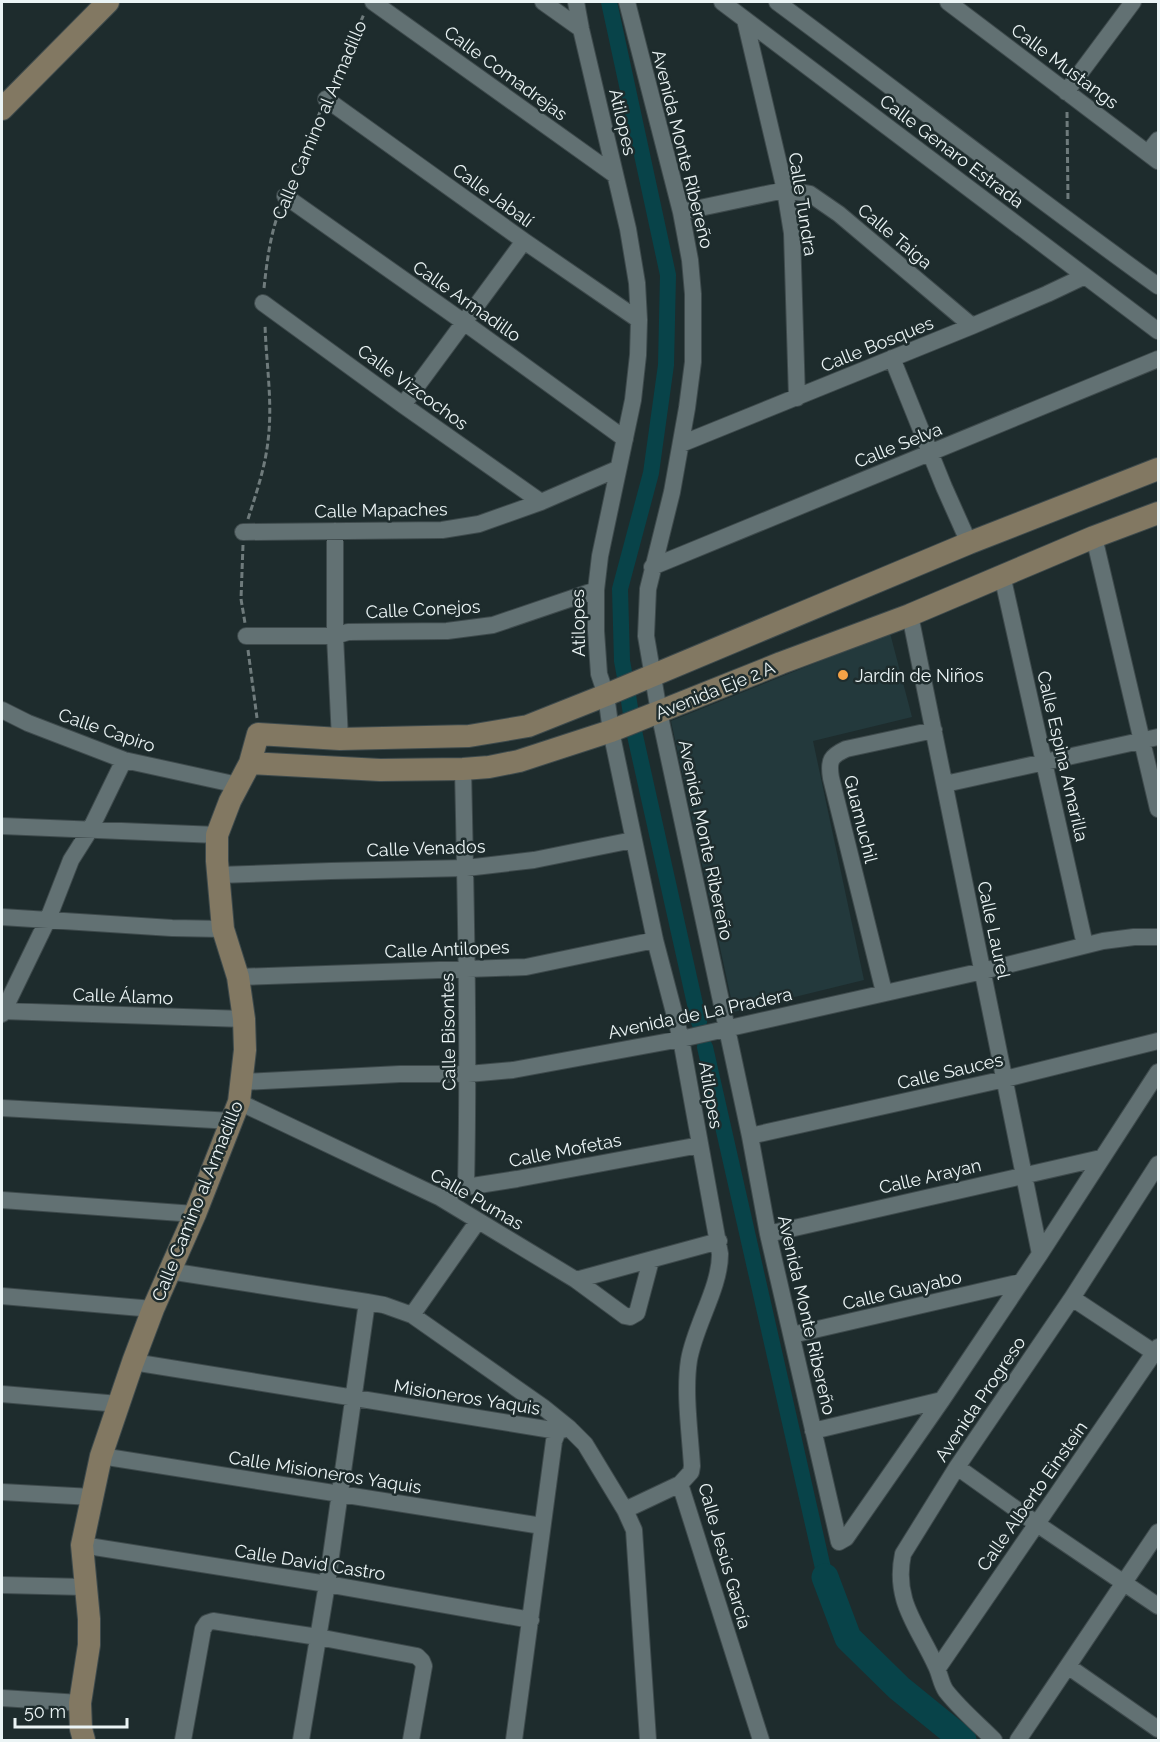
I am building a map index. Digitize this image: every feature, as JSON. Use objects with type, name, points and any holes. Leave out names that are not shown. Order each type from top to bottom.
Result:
[{"type":"street","points":[[2,109],[108,2]]},
{"type":"street","points":[[543,2],[580,29]]},
{"type":"street","name":"Atilopes","points":[[576,2],[580,29],[628,229],[638,283],[638,355],[633,400],[600,556],[596,590],[599,674],[606,695],[611,731],[655,940],[681,1039],[719,1241]]},
{"type":"street","name":"Avenida Monte Ribereño","points":[[627,2],[681,212],[690,260],[693,294],[693,362],[672,492],[648,589],[646,636],[659,712],[750,1136],[768,1234],[839,1542]]},
{"type":"street","name":"Calle Genaro Estrada","points":[[722,2],[1158,332]]},
{"type":"street","name":"Calle Genaro Estrada","points":[[777,2],[1158,286]]},
{"type":"street","name":"Calle Mustangs","points":[[948,2],[1066,92],[1155,151]]},
{"type":"street","points":[[1066,92],[1125,4]]},
{"type":"street","name":"Calle Comadrejas","points":[[369,7],[615,176]]},
{"type":"street","name":"Calle Tundra","points":[[745,20],[785,190],[792,233],[797,398]]},
{"type":"street","name":"Calle Jabalí","points":[[327,99],[524,241],[639,320]]},
{"type":"street","points":[[681,212],[785,190]]},
{"type":"street","name":"Calle Taiga","points":[[785,190],[806,192],[822,202],[972,326]]},
{"type":"street","name":"Calle Armadillo","points":[[285,196],[465,322],[626,439]]},
{"type":"street","points":[[403,405],[524,241]]},
{"type":"street","name":"Calle Bosques","points":[[681,444],[972,326],[1085,276]]},
{"type":"street","name":"Calle Vizcochos","points":[[263,303],[541,502]]},
{"type":"street","points":[[891,358],[969,543]]},
{"type":"street","name":"Calle Selva","points":[[652,567],[1158,359]]},
{"type":"street","name":"Calle Mapaches","points":[[243,532],[442,530],[479,524],[541,502],[617,469]]},
{"type":"street","name":"Avenida Eje 2 A","points":[[258,734],[340,739],[469,736],[528,726],[969,543],[1158,469]]},
{"type":"street","name":"Avenida Eje 2 A","points":[[250,763],[380,770],[463,769],[519,761],[611,731],[781,663],[910,615],[1094,537],[1158,513]]},
{"type":"street","points":[[335,531],[335,636],[340,739]]},
{"type":"street","points":[[1094,537],[1150,739],[1158,809]]},
{"type":"street","name":"Calle Espina Amarilla","points":[[1002,575],[1085,945]]},
{"type":"street","name":"Calle Conejos","points":[[246,636],[335,636],[348,632],[447,631],[494,625],[596,590]]},
{"type":"street","name":"Calle Laurel","points":[[910,615],[1040,1254]]},
{"type":"street","name":"Calle Capiro","points":[[2,710],[28,723],[124,760],[238,785]]},
{"type":"street","points":[[2,722],[28,723]]},
{"type":"street","name":"Guamuchil","points":[[884,993],[829,768],[835,755],[846,749],[934,730]]},
{"type":"street","name":"Calle Camino al Armadillo","points":[[84,1740],[81,1729],[80,1703],[89,1645],[82,1545],[101,1456],[153,1309],[195,1214],[238,1102],[245,1050],[244,1019],[238,977],[223,929],[217,835],[230,801],[250,763],[258,734]]},
{"type":"street","points":[[945,784],[1150,739]]},
{"type":"street","points":[[2,1012],[48,920],[70,860],[90,830],[124,760]]},
{"type":"street","name":"Calle Bisontes","points":[[463,769],[468,1074],[466,1187]]},
{"type":"street","points":[[2,826],[217,835]]},
{"type":"street","name":"Calle Venados","points":[[219,875],[466,868],[534,860],[633,840]]},
{"type":"street","points":[[2,917],[223,929]]},
{"type":"street","name":"Avenida de La Pradera","points":[[2,1108],[238,1102],[400,1074],[468,1074],[513,1070],[727,1029],[1118,938],[1158,937]]},
{"type":"street","name":"Calle Antilopes","points":[[238,977],[526,967],[655,940]]},
{"type":"street","name":"Calle Álamo","points":[[2,1012],[244,1019]]},
{"type":"street","name":"Calle Sauces","points":[[750,1136],[1005,1079],[1158,1041]]},
{"type":"street","name":"Avenida Progreso","points":[[839,1542],[846,1538],[1022,1282],[1158,1071]]},
{"type":"street","name":"Calle Pumas","points":[[238,1102],[439,1197],[576,1280],[625,1316],[630,1317],[637,1313],[651,1260]]},
{"type":"street","name":"Calle Mofetas","points":[[439,1197],[466,1187],[700,1145]]},
{"type":"street","name":"Calle Arayan","points":[[768,1234],[1101,1158]]},
{"type":"street","name":"Avenida Progreso","points":[[994,1740],[944,1689],[938,1668],[908,1612],[900,1570],[903,1554],[957,1467],[1072,1298],[1158,1164]]},
{"type":"street","points":[[2,1200],[195,1214]]},
{"type":"street","points":[[412,1315],[478,1221]]},
{"type":"street","points":[[576,1280],[719,1241]]},
{"type":"street","name":"Calle Jesús García","points":[[719,1241],[720,1267],[689,1360],[688,1396],[692,1466],[691,1472],[680,1484],[761,1740]]},
{"type":"street","points":[[169,1272],[384,1305],[412,1315],[543,1407],[563,1429],[585,1444],[625,1510],[635,1538],[648,1740]]},
{"type":"street","name":"Calle Guayabo","points":[[792,1335],[1022,1282]]},
{"type":"street","points":[[2,1296],[153,1309]]},
{"type":"street","points":[[1072,1298],[1157,1352]]},
{"type":"street","points":[[301,1740],[327,1584],[367,1302]]},
{"type":"street","name":"Calle Alberto Einstein","points":[[938,1668],[1157,1352]]},
{"type":"street","name":"Misioneros Yaquis","points":[[133,1362],[563,1429],[554,1441],[513,1740]]},
{"type":"street","points":[[2,1394],[119,1404]]},
{"type":"street","points":[[813,1431],[942,1400]]},
{"type":"street","name":"Calle Misioneros Yaquis","points":[[101,1456],[542,1526]]},
{"type":"street","points":[[957,1467],[1158,1606]]},
{"type":"street","points":[[625,1510],[680,1484]]},
{"type":"street","points":[[2,1492],[92,1497]]},
{"type":"street","points":[[1018,1740],[1158,1532]]},
{"type":"street","name":"Calle David Castro","points":[[82,1545],[327,1584],[531,1620]]},
{"type":"street","points":[[2,1585],[84,1587]]},
{"type":"street","points":[[183,1740],[203,1629],[207,1623],[213,1621],[318,1637],[417,1656],[424,1666],[411,1740]]},
{"type":"street","points":[[1069,1667],[1158,1729]]},
{"type":"street","points":[[2,1698],[80,1703]]},
{"type":"path","name":"Calle Camino al Armadillo","points":[[258,734],[242,599],[243,532],[260,478],[268,442],[270,399],[263,303],[266,266],[272,236],[285,196],[369,7]]},
{"type":"path","points":[[1066,92],[1068,221]]},
{"type":"shaded area","points":[[890,633],[912,717],[813,741],[864,980],[734,1012],[671,721]]},
{"type":"waterway","points":[[609,2],[668,275],[666,365],[651,473],[620,589],[622,661],[625,677]]},
{"type":"waterway","points":[[628,695],[631,714]]},
{"type":"waterway","points":[[634,731],[699,1022]]},
{"type":"waterway","points":[[705,1047],[825,1577]]},
{"type":"waterway","points":[[825,1577],[848,1638],[899,1688],[963,1740]]},
{"type":"place","name":"Jardín de Niños","points":[[843,675]]}]
